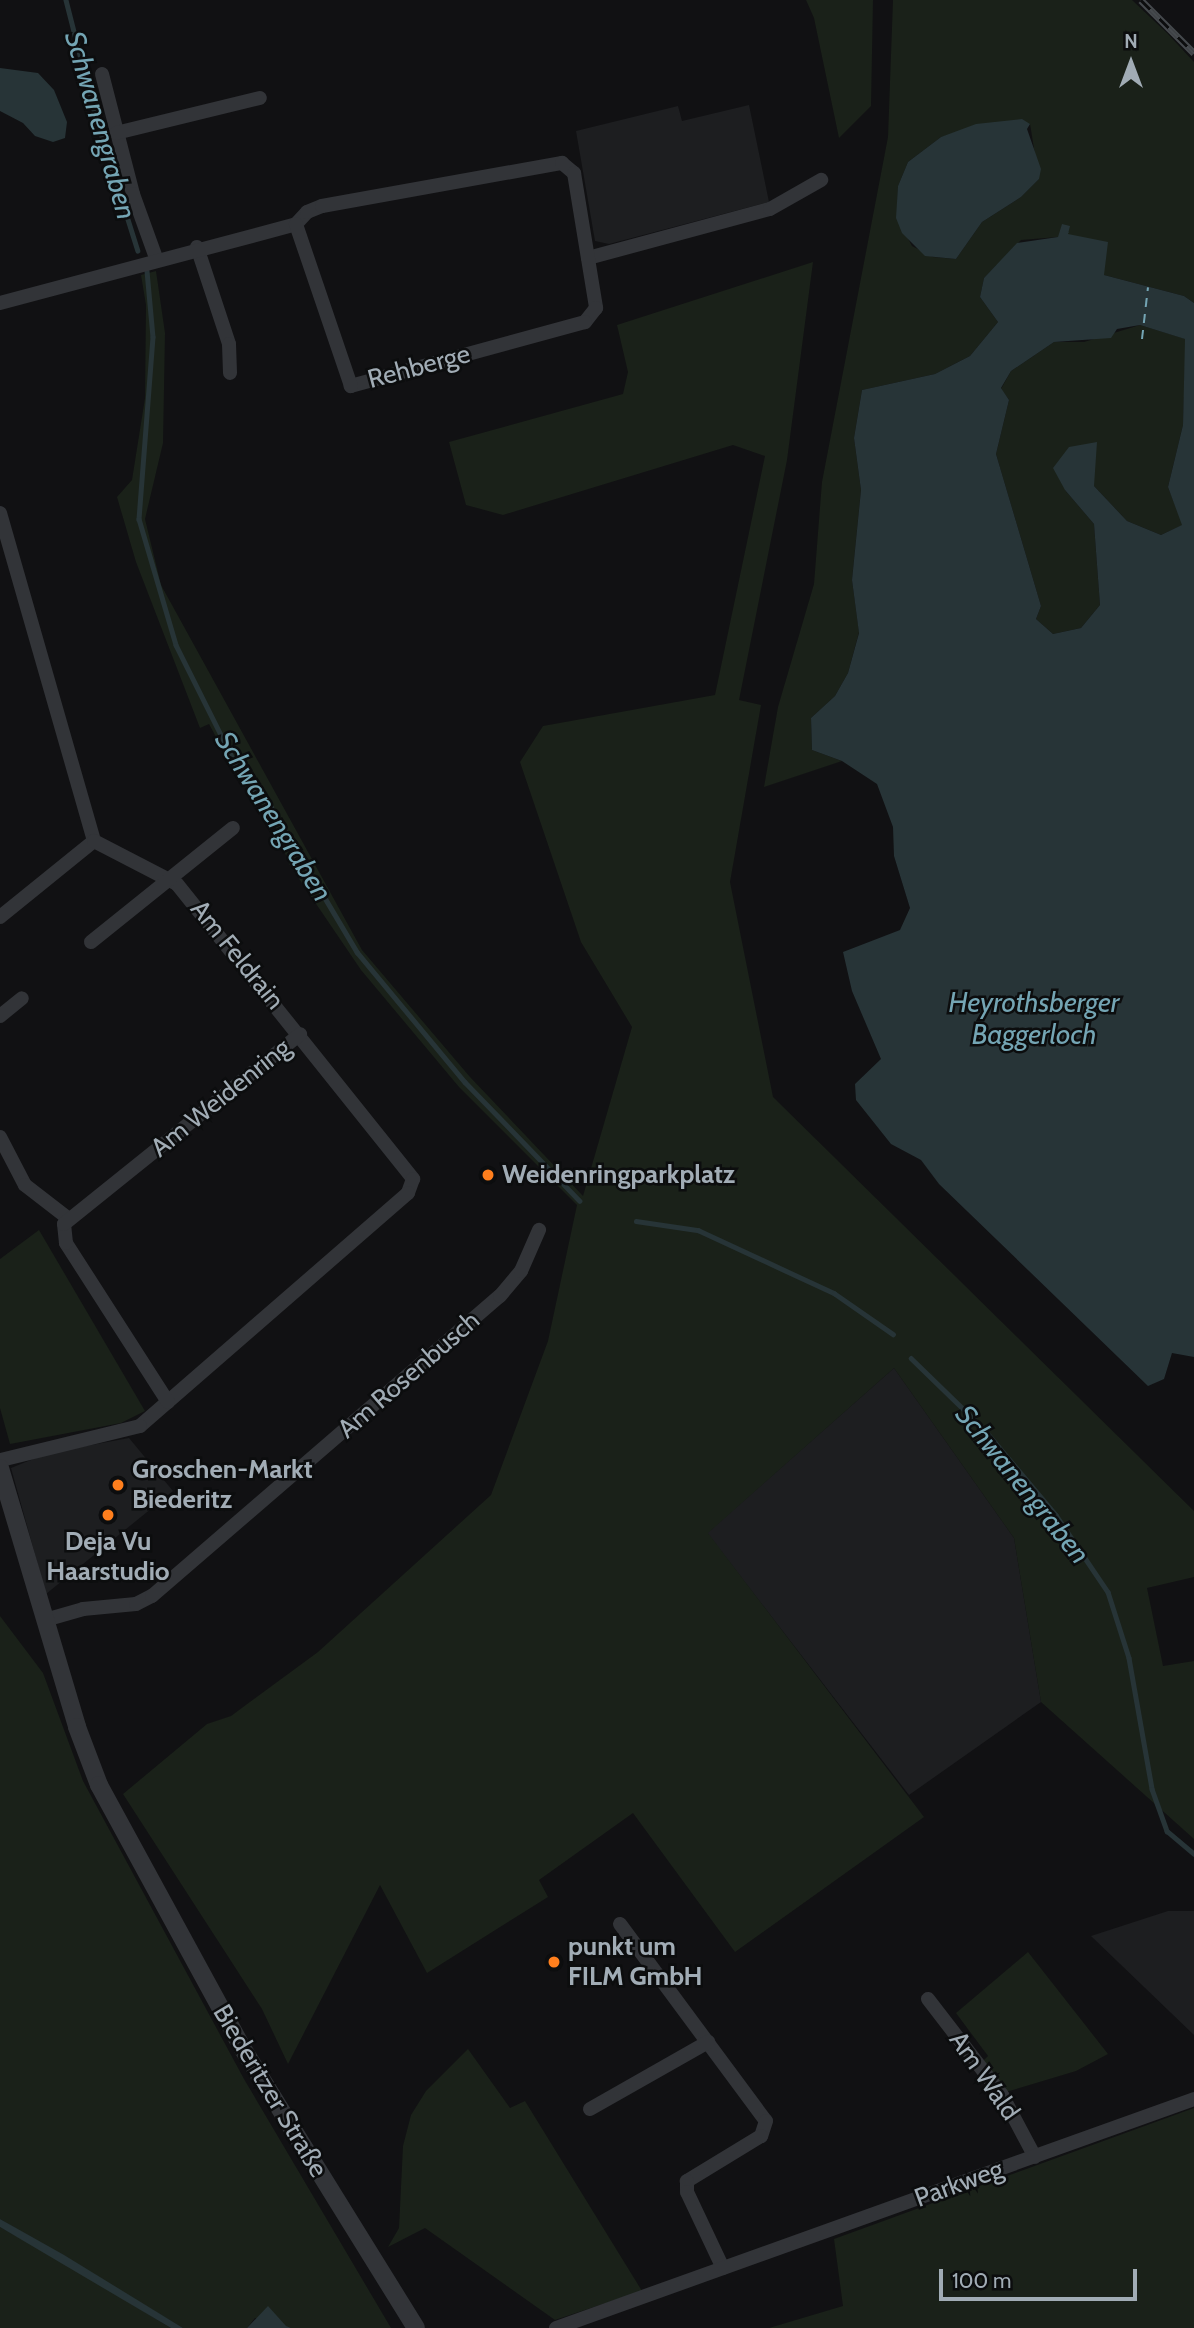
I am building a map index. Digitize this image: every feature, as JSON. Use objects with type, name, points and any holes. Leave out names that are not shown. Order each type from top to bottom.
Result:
[{"type":"street","points":[[102,74],[116,133],[156,258]]},
{"type":"street","points":[[116,133],[260,98]]},
{"type":"street","name":"Rehberge","points":[[0,303],[197,247],[296,224],[307,212],[321,206],[562,163],[575,173],[596,308],[585,322],[351,386],[296,224]]},
{"type":"street","points":[[588,258],[770,209],[821,180]]},
{"type":"street","points":[[197,247],[229,344],[230,373]]},
{"type":"street","points":[[0,513],[94,841],[0,917]]},
{"type":"street","name":"Am Feldrain","points":[[91,942],[233,828]]},
{"type":"street","name":"Am Feldrain","points":[[94,841],[184,889],[300,1034]]},
{"type":"street","points":[[0,1016],[22,998]]},
{"type":"street","name":"Am Weidenring","points":[[0,1460],[129,1431],[168,1402],[413,1185],[407,1167],[300,1034],[69,1219]]},
{"type":"street","points":[[0,1137],[25,1185],[69,1219],[63,1230],[65,1241],[168,1402]]},
{"type":"street","name":"Am Rosenbusch","points":[[45,1620],[83,1609],[136,1604],[152,1596],[500,1296],[522,1271],[539,1230]]},
{"type":"street","name":"Biederitzer Straße","points":[[0,1468],[89,1763],[132,1849],[257,2073],[416,2328]]},
{"type":"street","points":[[620,1924],[767,2127],[761,2136],[687,2181],[687,2192],[723,2268]]},
{"type":"street","name":"Am Wald","points":[[928,1998],[1002,2095],[1035,2157]]},
{"type":"street","points":[[590,2109],[708,2042]]},
{"type":"street","name":"Parkweg","points":[[556,2328],[1194,2099]]},
{"type":"shaded area","points":[[806,0],[873,0],[871,106],[839,138],[814,18]]},
{"type":"shaded area","points":[[893,0],[1132,0],[1194,62],[1194,303],[1184,296],[1104,275],[1058,237],[1021,240],[984,278],[980,297],[998,322],[970,356],[935,374],[862,390],[854,438],[861,490],[852,580],[859,632],[848,673],[835,696],[811,718],[812,750],[842,761],[764,787],[778,707],[814,584],[822,482],[888,137]],"holes":[[[1007,121],[1030,124],[1039,179],[1021,197],[982,222],[956,259],[933,257],[912,246],[897,218],[898,186],[908,162],[941,137]]]},
{"type":"shaded area","points":[[749,105],[769,202],[609,244],[595,241],[576,131],[678,106],[682,121]]},
{"type":"shaded area","points":[[813,262],[787,460],[739,700],[761,705],[730,882],[773,1097],[1194,1511],[1194,1577],[1147,1588],[1163,1666],[1194,1661],[1194,1839],[1041,1702],[1014,1538],[894,1368],[708,1533],[924,1817],[735,1952],[633,1813],[539,1880],[548,1897],[427,1973],[380,1885],[288,2064],[262,2009],[123,1794],[207,1724],[231,1716],[318,1652],[491,1495],[548,1341],[577,1205],[459,1087],[361,970],[289,864],[271,815],[240,781],[209,724],[200,728],[136,562],[117,497],[132,480],[145,398],[146,305],[141,275],[156,271],[165,333],[163,443],[145,519],[161,585],[362,950],[470,1077],[583,1196],[632,1027],[581,942],[520,762],[543,726],[715,695],[765,456],[733,445],[503,515],[466,505],[449,442],[623,394],[628,372],[617,325]]},
{"type":"shaded area","points":[[1140,325],[1186,339],[1183,425],[1168,487],[1183,525],[1161,535],[1127,521],[1094,486],[1065,490],[1094,524],[1100,605],[1081,628],[1053,634],[1036,619],[1041,606],[996,454],[1009,400],[1001,389],[1011,371],[1054,342],[1084,342]]},
{"type":"shaded area","points":[[39,1230],[145,1411],[121,1423],[10,1444],[0,1408],[0,1259]]},
{"type":"shaded area","points":[[894,1368],[1014,1538],[1041,1702],[909,1795],[707,1533]]},
{"type":"shaded area","points":[[129,1438],[173,1491],[46,1594],[11,1468],[48,1453]]},
{"type":"shaded area","points":[[0,1616],[43,1673],[83,1781],[244,2079],[391,2328],[291,2328],[255,2318],[247,2328],[183,2328],[0,2219]]},
{"type":"shaded area","points":[[1168,1911],[1194,1911],[1194,2035],[1091,1936]]},
{"type":"shaded area","points":[[1028,1952],[1108,2054],[1076,2071],[1006,2092],[983,2061],[988,2056],[956,2013]]},
{"type":"shaded area","points":[[468,2049],[510,2108],[525,2101],[642,2291],[555,2320],[425,2228],[388,2247],[399,2228],[403,2146],[411,2115],[426,2091]]},
{"type":"shaded area","points":[[1194,2108],[1194,2328],[769,2328],[843,2306],[834,2239]]},
{"type":"shaded area","points":[[0,2227],[61,2261],[171,2328],[0,2328]]},
{"type":"water","points":[[0,68],[38,73],[54,90],[67,122],[65,138],[53,142],[35,136],[23,123],[0,111]]},
{"type":"water","points":[[1022,119],[1030,124],[1027,129],[1041,169],[1039,179],[1021,197],[982,222],[956,259],[925,256],[902,233],[896,218],[898,186],[908,162],[941,137],[976,124]]},
{"type":"water","name":"Heyrothsberger Baggerloch","points":[[1062,224],[1070,226],[1068,234],[1108,242],[1104,275],[1184,296],[1194,303],[1194,1357],[1172,1353],[1164,1379],[1148,1386],[939,1184],[921,1160],[891,1144],[856,1100],[855,1084],[881,1059],[852,991],[843,952],[900,930],[910,908],[894,856],[893,827],[877,784],[842,761],[812,750],[811,718],[835,696],[848,673],[859,633],[852,580],[861,490],[854,438],[862,390],[935,374],[970,356],[998,322],[980,297],[984,278],[1017,243],[1058,237]],"holes":[[[1140,325],[1185,339],[1183,425],[1168,487],[1182,525],[1161,535],[1127,521],[1094,486],[1097,442],[1069,447],[1053,468],[1065,490],[1094,524],[1100,605],[1081,628],[1053,634],[1036,619],[1041,606],[996,454],[1009,400],[1001,388],[1011,371],[1054,342],[1111,338],[1117,329]]]},
{"type":"water","points":[[0,2219],[183,2328],[171,2328],[0,2227]]},
{"type":"water","points":[[268,2306],[286,2326],[291,2328],[247,2328]]},
{"type":"waterway","name":"Schwanengraben","points":[[66,0],[96,118],[138,251]]},
{"type":"waterway","name":"Schwanengraben","points":[[147,271],[153,337],[139,519],[176,645],[241,775],[271,807],[357,952],[465,1082],[580,1201]]},
{"type":"waterway","name":"Schwanengraben","points":[[636,1221],[698,1230],[834,1293],[893,1334]]},
{"type":"waterway","name":"Schwanengraben","points":[[911,1358],[983,1428],[1056,1515],[1108,1592],[1129,1658],[1152,1789],[1167,1831],[1194,1854]]},
{"type":"ferry route","points":[[1142,339],[1148,287]]},
{"type":"railway","points":[[1141,0],[1194,53]]},
{"type":"place","name":"Weidenringparkplatz","points":[[488,1175]]},
{"type":"place","name":"Groschen-Markt Biederitz","points":[[118,1485]]},
{"type":"place","name":"Deja Vu Haarstudio","points":[[108,1515]]},
{"type":"place","name":"punkt um FILM GmbH","points":[[554,1962]]}]
